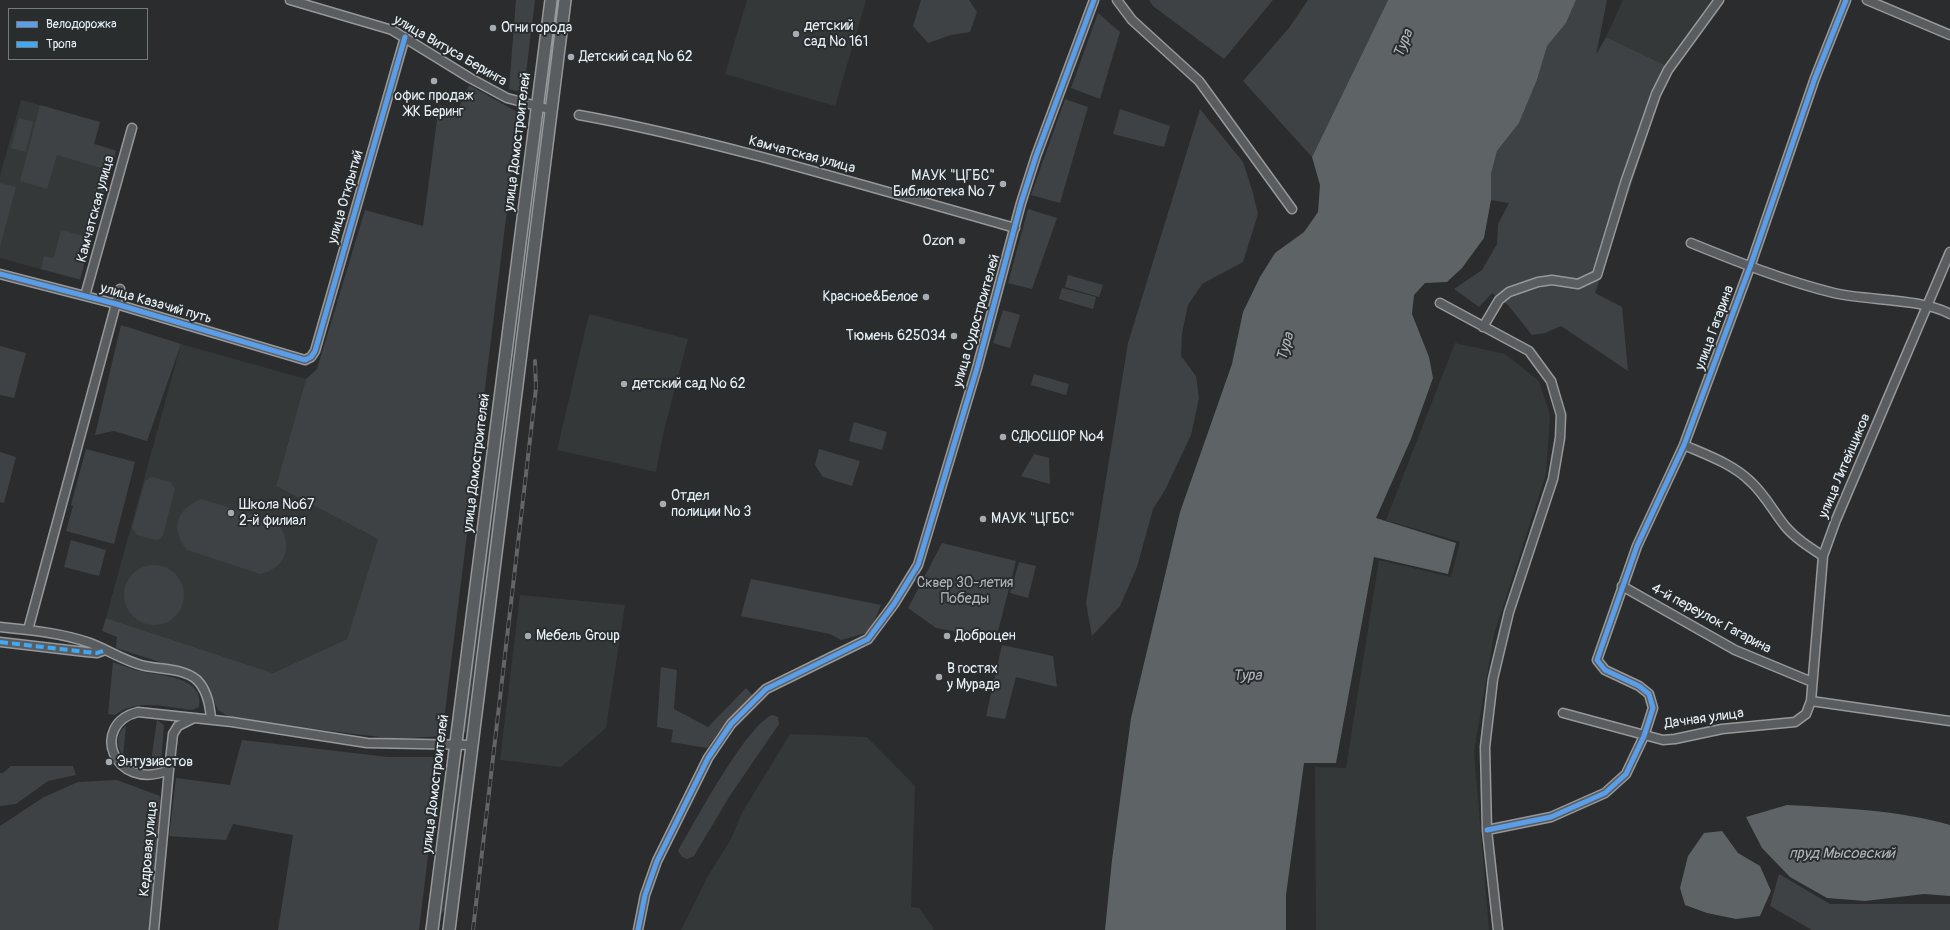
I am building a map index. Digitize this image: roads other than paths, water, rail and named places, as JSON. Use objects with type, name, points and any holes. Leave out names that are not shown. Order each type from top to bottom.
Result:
[{"type":"main road","name":"улица Домостроителей","points":[[432,930],[551,0]]},
{"type":"main road","name":"улица Домостроителей","points":[[448,930],[565,0]]},
{"type":"street","name":"улица Витуса Беринга","points":[[290,0],[392,30],[470,78],[507,98],[552,110]]},
{"type":"street","name":"улица Судостроителей","points":[[638,930],[645,895],[660,854],[708,758],[731,724],[766,689],[868,639],[904,589],[922,557],[977,368],[1036,156],[1093,0]]},
{"type":"street","points":[[1117,0],[1132,20],[1199,81],[1292,209]]},
{"type":"street","points":[[1483,327],[1499,300],[1509,292],[1552,280],[1578,284],[1597,275],[1625,183],[1656,94],[1668,70],[1719,0]]},
{"type":"street","name":"улица Гагарина","points":[[1644,736],[1653,708],[1649,694],[1639,686],[1605,670],[1597,660],[1637,546],[1684,445],[1750,267],[1815,78],[1846,0]]},
{"type":"street","points":[[1867,0],[1950,35]]},
{"type":"street","name":"улица Открытий","points":[[305,360],[311,357],[315,351],[405,37]]},
{"type":"street","name":"Камчатская улица","points":[[579,115],[625,123],[704,142],[866,185],[1015,228]]},
{"type":"street","name":"Камчатская улица","points":[[85,296],[132,128]]},
{"type":"street","points":[[1691,243],[1750,267],[1835,293],[1927,306],[1950,314]]},
{"type":"street","name":"улица Литейщиков","points":[[1811,701],[1823,556],[1839,513],[1950,252]]},
{"type":"street","name":"улица Казачий путь","points":[[0,274],[116,304],[305,360]]},
{"type":"street","points":[[28,630],[120,289]]},
{"type":"street","points":[[1440,303],[1529,351],[1551,381],[1561,415],[1560,438],[1553,479],[1508,612],[1493,679],[1486,747],[1487,830],[1498,930]]},
{"type":"street","points":[[1684,445],[1718,460],[1751,482],[1769,503],[1784,526],[1801,542],[1823,556]]},
{"type":"street","name":"4-й переулок Гагарина","points":[[1622,586],[1735,650],[1765,664],[1812,682]]},
{"type":"street","points":[[0,627],[69,637],[91,643],[142,665],[188,674],[197,680],[204,689],[211,719]]},
{"type":"street","points":[[0,642],[97,653],[105,650]]},
{"type":"street","points":[[1811,701],[1950,721]]},
{"type":"street","name":"Дачная улица","points":[[1563,713],[1663,740],[1675,739],[1722,729],[1795,722],[1806,714],[1811,701]]},
{"type":"street","points":[[169,770],[157,775],[134,774],[122,767],[112,750],[113,734],[118,722],[128,715],[138,712],[211,719],[367,743],[472,745]]},
{"type":"street","name":"Кедровая улица","points":[[154,930],[173,734],[178,726],[194,718]]},
{"type":"street","points":[[1487,830],[1551,817],[1605,793],[1626,774],[1644,736]]},
{"type":"water","name":"Тура","points":[[1388,0],[1576,0],[1566,23],[1547,46],[1537,80],[1519,123],[1497,151],[1491,174],[1491,200],[1484,238],[1462,268],[1447,282],[1425,283],[1414,295],[1412,314],[1429,357],[1433,378],[1411,439],[1376,518],[1456,543],[1448,574],[1374,557],[1336,763],[1304,763],[1286,895],[1286,930],[1105,930],[1112,860],[1131,718],[1180,512],[1232,364],[1243,312],[1260,277],[1275,253],[1304,232],[1318,212],[1320,185],[1312,157]]},
{"type":"water","name":"пруд Мысовский","points":[[1787,805],[1890,813],[1950,825],[1950,896],[1924,894],[1865,901],[1827,898],[1790,877],[1762,848],[1746,817]]},
{"type":"water","points":[[1722,831],[1738,853],[1760,866],[1771,891],[1760,916],[1736,919],[1707,913],[1685,905],[1680,888],[1688,856],[1704,833]]},
{"type":"railway","points":[[473,930],[536,388],[535,361]]},
{"type":"place","name":"Огни города","points":[[493,28]]},
{"type":"place","name":"детский сад № 161","points":[[796,34]]},
{"type":"place","name":"Детский сад № 62","points":[[571,57]]},
{"type":"place","name":"офис продаж ЖК Беринг","points":[[434,81]]},
{"type":"place","name":"МАУК \"ЦГБС\" Библиотека № 7","points":[[1003,184]]},
{"type":"place","name":"Ozon","points":[[962,241]]},
{"type":"place","name":"Красное&Белое","points":[[926,297]]},
{"type":"place","name":"Тюмень 625034","points":[[954,336]]},
{"type":"place","name":"детский сад № 62","points":[[624,384]]},
{"type":"place","name":"СДЮСШОР №4","points":[[1003,437]]},
{"type":"place","name":"Отдел полиции № 3","points":[[663,504]]},
{"type":"place","name":"Школа №67 2-й филиал","points":[[231,513]]},
{"type":"place","name":"МАУК \"ЦГБС\"","points":[[983,519]]},
{"type":"place","name":"Мебель Group","points":[[528,636]]},
{"type":"place","name":"Доброцен","points":[[947,636]]},
{"type":"place","name":"В гостях у Мурада","points":[[939,677]]},
{"type":"place","name":"Энтузиастов","points":[[109,762]]},
{"type":"park label","name":"Сквер 30-летия Победы","points":[[965,592]]}]
